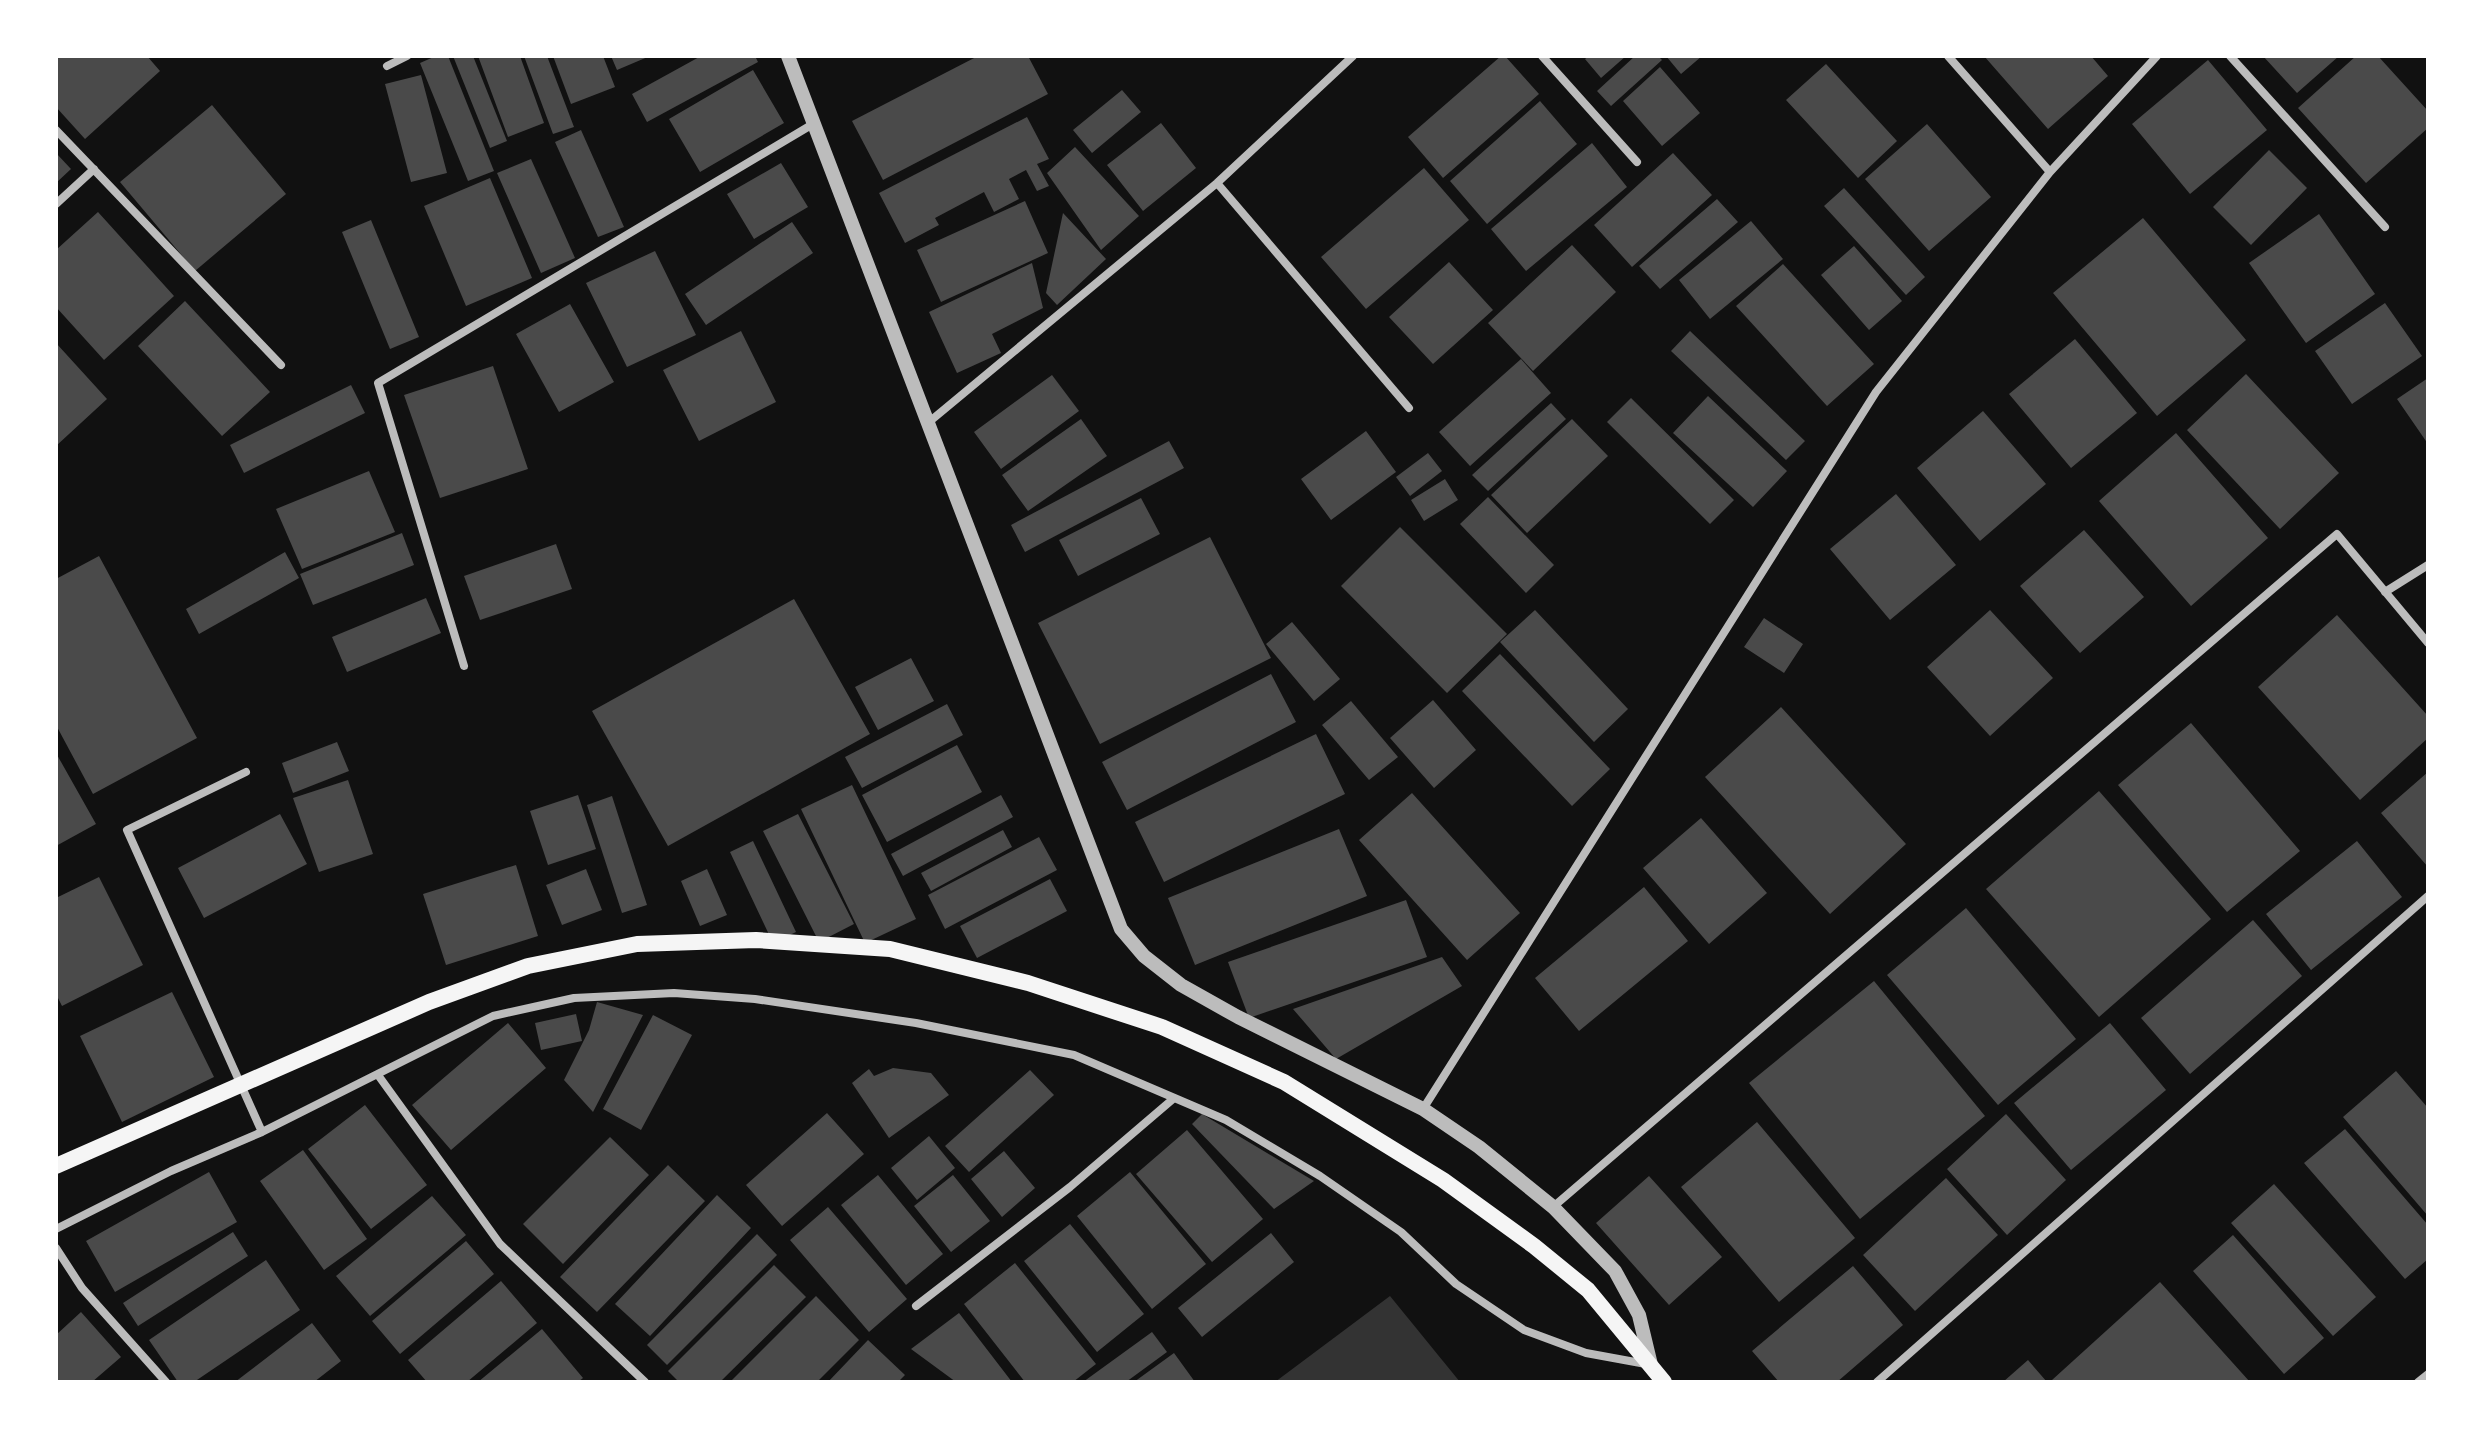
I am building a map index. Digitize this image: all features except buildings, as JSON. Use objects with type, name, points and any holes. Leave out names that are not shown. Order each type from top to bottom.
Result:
[{"type":"main road","points":[[56,1166],[429,1002],[528,966],[637,944],[756,940],[890,949],[1028,983],[1162,1027],[1284,1082],[1443,1180],[1534,1246],[1588,1290],[1664,1382]]},
{"type":"street","points":[[387,66],[407,56]]},
{"type":"street","points":[[56,1229],[171,1171],[262,1132],[493,1016],[574,998],[674,993],[755,999],[916,1023],[1074,1055],[1226,1120],[1320,1176],[1401,1232],[1456,1284],[1524,1330],[1586,1353],[1651,1365],[1639,1315],[1615,1271],[1553,1207],[1479,1147],[1423,1109],[1238,1017],[1181,985],[1144,956],[1121,929],[788,56]]},
{"type":"street","points":[[929,422],[1217,183],[1353,56]]},
{"type":"street","points":[[1542,56],[1637,162]]},
{"type":"street","points":[[1948,56],[2050,172]]},
{"type":"street","points":[[1423,1109],[1876,392],[2050,172],[2157,56]]},
{"type":"street","points":[[2230,56],[2385,227]]},
{"type":"street","points":[[464,666],[378,383],[813,124]]},
{"type":"street","points":[[56,130],[281,365]]},
{"type":"street","points":[[56,204],[94,169]]},
{"type":"street","points":[[1217,183],[1409,408]]},
{"type":"street","points":[[1553,1207],[2337,534],[2428,643]]},
{"type":"street","points":[[2385,592],[2428,565]]},
{"type":"street","points":[[246,772],[127,830],[262,1132]]},
{"type":"street","points":[[1877,1382],[2428,896]]},
{"type":"street","points":[[378,1075],[500,1244],[645,1382]]},
{"type":"street","points":[[916,1306],[1070,1187],[1173,1099]]},
{"type":"street","points":[[56,1248],[82,1288],[166,1382]]},
{"type":"street","points":[[2418,1382],[2428,1374]]},
{"type":"shaded area","points":[[1390,1296],[1460,1382],[1275,1382]]}]
